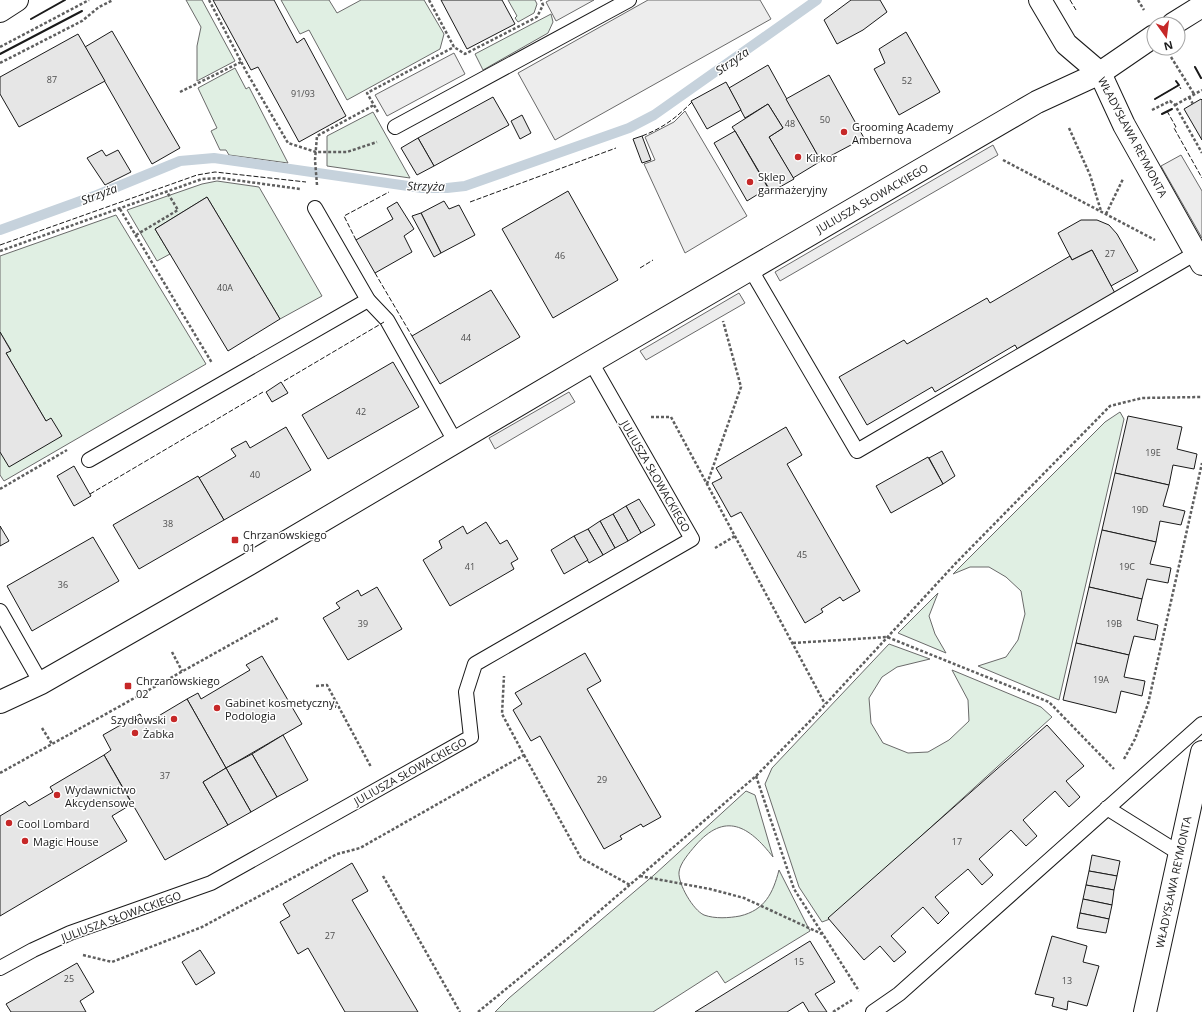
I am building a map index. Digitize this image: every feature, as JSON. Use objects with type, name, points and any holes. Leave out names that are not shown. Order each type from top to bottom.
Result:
[{"type":"street","points":[[0,11],[17,0]]},
{"type":"street","name":"WŁADYSŁAWA REYMONTA","points":[[1040,0],[1066,44],[1100,73],[1124,125],[1199,259]]},
{"type":"street","points":[[1186,16],[1202,6]]},
{"type":"street","name":"JULIUSZA SŁOWACKIEGO","points":[[0,702],[41,683],[249,564],[591,362],[1037,102],[1100,73],[1146,41]]},
{"type":"street","name":"WŁADYSŁAWA REYMONTA","points":[[1145,1012],[1202,752]]},
{"type":"lane","points":[[392,131],[629,0]]},
{"type":"lane","points":[[315,208],[368,300],[388,320],[456,442]]},
{"type":"lane","points":[[751,270],[857,451],[1199,259]]},
{"type":"lane","points":[[89,460],[368,300]]},
{"type":"lane","name":"JULIUSZA SŁOWACKIEGO","points":[[0,968],[70,932],[211,883],[471,737],[466,692],[475,664],[692,539],[591,362]]},
{"type":"lane","points":[[0,611],[41,683]]},
{"type":"lane","points":[[873,1012],[899,994],[1202,724]]},
{"type":"lane","points":[[1107,808],[1179,853]]},
{"type":"path","points":[[0,47],[89,0]]},
{"type":"path","points":[[0,63],[82,21],[99,7],[113,0]]},
{"type":"path","points":[[209,0],[241,62],[288,143],[316,152],[346,152],[372,145],[392,131],[367,94],[454,47]]},
{"type":"path","points":[[429,0],[454,47],[465,54],[537,17],[543,5],[540,0]]},
{"type":"path","points":[[1138,0],[1147,15]]},
{"type":"path","points":[[1171,56],[1194,94]]},
{"type":"path","points":[[180,92],[241,62]]},
{"type":"path","points":[[1175,105],[1202,90]]},
{"type":"path","points":[[1189,97],[1192,104]]},
{"type":"path","points":[[1152,110],[1170,101],[1175,105],[1202,153]]},
{"type":"path","points":[[317,186],[316,152],[318,136],[374,105]]},
{"type":"path","points":[[1069,128],[1090,175],[1101,211]]},
{"type":"path","points":[[1004,160],[1157,241]]},
{"type":"path","points":[[1106,214],[1126,172]]},
{"type":"path","points":[[0,251],[202,179],[220,178],[301,189]]},
{"type":"path","points":[[136,235],[178,210],[167,192]]},
{"type":"path","points":[[120,209],[214,365]]},
{"type":"path","points":[[708,484],[741,387],[723,321]]},
{"type":"path","points":[[478,1012],[630,885],[756,776],[955,564],[1110,406],[1142,398],[1202,397]]},
{"type":"path","points":[[644,417],[671,417],[825,704]]},
{"type":"path","points":[[1122,763],[1135,740],[1148,704],[1202,463]]},
{"type":"path","points":[[0,773],[278,618]]},
{"type":"path","points":[[793,643],[887,637],[1049,702],[1115,770]]},
{"type":"path","points":[[172,652],[182,671]]},
{"type":"path","points":[[316,686],[327,685],[382,786]]},
{"type":"path","points":[[42,728],[52,744]]},
{"type":"path","points":[[524,755],[582,858],[630,885]]},
{"type":"path","points":[[1110,776],[1119,767]]},
{"type":"path","points":[[756,776],[794,889],[873,1012]]},
{"type":"path","points":[[383,876],[460,1012]]},
{"type":"path","points":[[640,876],[710,889],[744,898],[822,934]]},
{"type":"path","points":[[834,1012],[861,994]]},
{"type":"green space","points":[[186,0],[202,0],[235,61],[197,81],[197,46],[201,27]]},
{"type":"green space","points":[[281,0],[329,0],[337,13],[361,0],[424,0],[444,34],[440,49],[347,100],[309,30],[300,34]]},
{"type":"green space","points":[[508,0],[535,0],[537,4],[534,13],[518,22],[515,18],[517,16]]},
{"type":"green space","points":[[551,14],[553,22],[548,33],[483,70],[475,54]]},
{"type":"green space","points":[[235,68],[246,89],[249,87],[288,163],[229,155],[226,150],[220,150],[211,131],[217,128],[198,88]]},
{"type":"green space","points":[[373,112],[410,178],[327,166],[327,136]]},
{"type":"green space","points":[[217,181],[259,187],[322,296],[280,319],[207,197],[155,229],[170,254],[157,261],[127,210],[202,184]]},
{"type":"green space","points":[[116,215],[206,364],[4,481],[0,475],[0,452],[46,421],[6,353],[11,350],[0,332],[0,256]]},
{"type":"green space","points":[[1120,412],[1124,419],[1059,700],[978,666],[1006,657],[1018,640],[1025,614],[1021,591],[1006,577],[989,567],[970,567],[953,574],[1105,422]]},
{"type":"green space","points":[[938,593],[929,616],[935,634],[946,653],[898,633]]},
{"type":"green space","points":[[889,644],[930,659],[897,667],[882,677],[869,698],[871,723],[883,743],[908,753],[928,752],[949,740],[969,721],[968,700],[952,670],[1041,707],[1052,717],[830,919],[822,922],[799,887],[765,784],[772,768]]},
{"type":"green space","points":[[746,791],[755,795],[773,857],[755,837],[746,831],[736,827],[727,826],[716,829],[706,835],[695,846],[681,865],[679,877],[684,890],[695,908],[704,915],[722,918],[740,916],[756,910],[762,905],[771,893],[779,870],[810,931],[725,983],[717,971],[653,1012],[495,1012],[509,998],[654,875]]},
{"type":"shaded area","points":[[550,0],[594,0],[556,21],[546,2]]},
{"type":"shaded area","points":[[648,0],[760,0],[771,19],[555,140],[518,73]]},
{"type":"shaded area","points":[[454,53],[465,74],[387,116],[375,95]]},
{"type":"shaded area","points":[[685,111],[747,216],[685,253],[644,164],[655,160],[645,137],[674,122]]},
{"type":"shaded area","points":[[993,145],[998,155],[780,281],[775,272]]},
{"type":"shaded area","points":[[1181,155],[1202,191],[1202,238],[1161,166]]},
{"type":"shaded area","points":[[739,293],[745,303],[646,360],[640,351]]},
{"type":"shaded area","points":[[569,392],[575,402],[495,449],[489,438]]},
{"type":"building","points":[[213,0],[274,0],[297,43],[304,38],[346,116],[299,142],[258,67],[251,70]]},
{"type":"building","points":[[441,0],[502,0],[515,24],[467,49]]},
{"type":"building","points":[[851,0],[880,0],[887,12],[863,30],[837,44],[824,20]]},
{"type":"building","points":[[112,31],[180,148],[152,164],[85,47]]},
{"type":"building","points":[[906,32],[940,92],[899,115],[874,69],[885,63],[879,49]]},
{"type":"building","points":[[78,34],[105,81],[19,127],[0,94],[0,77]]},
{"type":"building","points":[[768,65],[821,161],[793,178],[769,137],[783,128],[768,104],[745,118],[729,88]]},
{"type":"building","points":[[829,75],[864,138],[821,161],[786,99]]},
{"type":"building","points":[[726,82],[741,110],[707,129],[691,101]]},
{"type":"building","points":[[493,97],[509,125],[434,166],[418,138]]},
{"type":"building","points":[[1201,99],[1202,100],[1202,140],[1184,109]]},
{"type":"building","points":[[768,104],[783,128],[769,137],[794,179],[771,192],[732,127]]},
{"type":"building","points":[[522,115],[531,133],[520,139],[511,121]]},
{"type":"building","points":[[735,131],[768,188],[747,201],[714,143]]},
{"type":"building","points":[[642,136],[651,160],[642,163],[633,139]]},
{"type":"building","points":[[418,138],[434,166],[417,175],[401,148]]},
{"type":"building","points":[[102,150],[106,156],[118,150],[131,172],[105,185],[87,158]]},
{"type":"building","points":[[568,191],[618,280],[553,318],[502,229]]},
{"type":"building","points":[[207,197],[280,319],[228,351],[155,229]]},
{"type":"building","points":[[444,201],[449,209],[459,205],[475,235],[441,253],[421,213]]},
{"type":"building","points":[[397,202],[414,229],[404,236],[412,252],[375,273],[356,240],[393,219],[387,208]]},
{"type":"building","points":[[421,213],[441,253],[434,257],[412,216]]},
{"type":"building","points":[[1081,220],[1097,220],[1109,225],[1117,234],[1138,271],[1111,286],[1092,250],[1072,260],[1058,233]]},
{"type":"building","points":[[1092,250],[1116,295],[1018,350],[1015,345],[935,392],[932,387],[867,425],[839,377],[904,340],[907,344],[987,298],[990,303],[1070,256],[1072,260]]},
{"type":"building","points":[[491,290],[520,337],[440,384],[412,336]]},
{"type":"building","points":[[0,332],[11,351],[6,353],[46,421],[51,418],[62,436],[9,467],[0,452]]},
{"type":"building","points":[[393,362],[419,407],[328,459],[302,415]]},
{"type":"building","points":[[281,382],[288,393],[272,402],[266,392]]},
{"type":"building","points":[[1128,416],[1182,427],[1177,449],[1197,454],[1194,469],[1173,465],[1169,485],[1115,473]]},
{"type":"building","points":[[286,427],[311,470],[224,520],[199,478],[236,456],[231,449],[246,441],[250,448]]},
{"type":"building","points":[[786,427],[802,455],[787,464],[860,591],[843,601],[840,597],[821,609],[823,612],[805,623],[741,512],[731,517],[712,483],[722,478],[716,468]]},
{"type":"building","points":[[942,451],[955,476],[943,484],[929,458]]},
{"type":"building","points":[[928,457],[943,484],[891,513],[876,486]]},
{"type":"building","points":[[74,466],[91,496],[74,506],[57,476]]},
{"type":"building","points":[[1115,473],[1169,485],[1163,506],[1185,511],[1181,525],[1160,521],[1156,542],[1102,530]]},
{"type":"building","points":[[198,476],[224,520],[139,569],[113,525]]},
{"type":"building","points":[[639,499],[655,525],[641,533],[626,506]]},
{"type":"building","points":[[626,506],[641,533],[628,541],[613,514]]},
{"type":"building","points":[[613,514],[628,541],[615,548],[600,521]]},
{"type":"building","points":[[600,521],[615,548],[603,555],[588,529]]},
{"type":"building","points":[[486,522],[500,544],[507,540],[518,559],[511,563],[514,569],[450,606],[423,560],[442,548],[439,541],[463,526],[467,534]]},
{"type":"building","points":[[0,526],[9,541],[0,546]]},
{"type":"building","points":[[588,529],[603,555],[589,563],[574,536]]},
{"type":"building","points":[[1102,530],[1156,542],[1150,564],[1171,568],[1168,583],[1147,579],[1142,599],[1089,587]]},
{"type":"building","points":[[574,536],[588,560],[564,574],[551,550]]},
{"type":"building","points":[[93,537],[119,581],[32,631],[7,586]]},
{"type":"building","points":[[377,587],[402,629],[348,660],[323,618],[340,608],[336,603],[358,590],[361,596]]},
{"type":"building","points":[[1089,587],[1142,599],[1137,620],[1158,625],[1155,640],[1134,636],[1129,655],[1076,643]]},
{"type":"building","points":[[1076,643],[1129,655],[1124,677],[1145,681],[1142,696],[1121,691],[1116,713],[1063,700]]},
{"type":"building","points":[[585,653],[601,681],[587,689],[661,817],[643,827],[641,824],[620,836],[622,839],[604,849],[540,736],[531,741],[513,710],[522,704],[515,693]]},
{"type":"building","points":[[262,656],[302,724],[226,768],[187,699],[198,693],[201,699],[250,670],[246,665]]},
{"type":"building","points":[[187,699],[226,768],[203,782],[228,825],[165,860],[104,755],[111,750],[103,735],[140,714],[145,724]]},
{"type":"building","points":[[1047,725],[1084,766],[1066,781],[1080,797],[1069,807],[1055,791],[1023,820],[1037,836],[1026,846],[1011,830],[979,859],[993,875],[982,885],[968,869],[935,897],[949,913],[938,924],[923,907],[891,936],[906,952],[894,962],[880,946],[864,960],[828,918]]},
{"type":"building","points":[[283,735],[308,780],[277,797],[252,754]]},
{"type":"building","points":[[252,754],[277,797],[251,812],[226,768]]},
{"type":"building","points":[[104,755],[132,804],[112,816],[127,841],[0,916],[0,816],[25,801],[29,806],[53,792],[50,787]]},
{"type":"building","points":[[226,768],[251,812],[228,825],[203,782]]},
{"type":"building","points":[[1092,855],[1120,861],[1117,876],[1089,871]]},
{"type":"building","points":[[352,863],[368,891],[352,900],[418,1012],[345,1012],[308,948],[298,954],[280,922],[290,916],[283,904]]},
{"type":"building","points":[[1089,871],[1117,876],[1114,890],[1086,885]]},
{"type":"building","points":[[1086,885],[1114,890],[1112,905],[1083,899]]},
{"type":"building","points":[[1083,899],[1112,905],[1109,919],[1080,913]]},
{"type":"building","points":[[1080,913],[1109,919],[1106,933],[1077,928]]},
{"type":"building","points":[[1052,936],[1087,946],[1083,962],[1099,966],[1087,1006],[1068,1001],[1067,1010],[1052,1006],[1054,998],[1035,994]]},
{"type":"building","points":[[810,941],[835,982],[815,994],[827,1012],[809,1012],[803,1002],[787,1012],[695,1012]]},
{"type":"building","points":[[200,950],[215,973],[196,985],[182,962]]},
{"type":"building","points":[[77,963],[94,992],[80,1001],[86,1012],[11,1012],[6,1004]]},
{"type":"waterway","name":"Strzyża","points":[[0,230],[97,195],[180,161],[214,158],[422,188],[465,186],[629,128],[654,115],[817,0]]},
{"type":"fence","points":[[1070,0],[1076,10]]},
{"type":"fence","points":[[1176,81],[1181,89]]},
{"type":"fence","points":[[1155,99],[1179,85]]},
{"type":"fence","points":[[642,136],[669,122],[692,102]]},
{"type":"fence","points":[[1167,111],[1176,127],[1174,128],[1202,178]]},
{"type":"fence","points":[[470,202],[616,148]]},
{"type":"fence","points":[[0,245],[197,175],[215,172],[306,182]]},
{"type":"fence","points":[[356,240],[344,216],[389,192]]},
{"type":"fence","points":[[640,268],[653,260]]},
{"type":"fence","points":[[375,273],[412,336]]},
{"type":"fence","points":[[284,381],[384,322]]},
{"type":"fence","points":[[90,494],[263,392]]},
{"type":"wall","points":[[31,19],[65,0]]},
{"type":"wall","points":[[0,54],[82,11]]},
{"type":"wall","points":[[1195,67],[1201,78]]},
{"type":"wall","points":[[1155,99],[1179,85],[1176,81]]},
{"type":"wall","points":[[1162,114],[1172,109]]},
{"type":"place","name":"Grooming Academy Ambernova","points":[[844,132]]},
{"type":"place","name":"Kirkor","points":[[798,157]]},
{"type":"place","name":"Sklep garmażeryjny","points":[[750,182]]},
{"type":"place","name":"Chrzanowskiego 01","points":[[235,540]]},
{"type":"place","name":"Chrzanowskiego 02","points":[[128,686]]},
{"type":"place","name":"Gabinet kosmetyczny, Podologia","points":[[217,708]]},
{"type":"place","name":"Szydłowski","points":[[174,719]]},
{"type":"place","name":"Żabka","points":[[135,733]]},
{"type":"place","name":"Wydawnictwo Akcydensowe","points":[[57,795]]},
{"type":"place","name":"Cool Lombard","points":[[9,823]]},
{"type":"place","name":"Magic House","points":[[25,841]]}]
